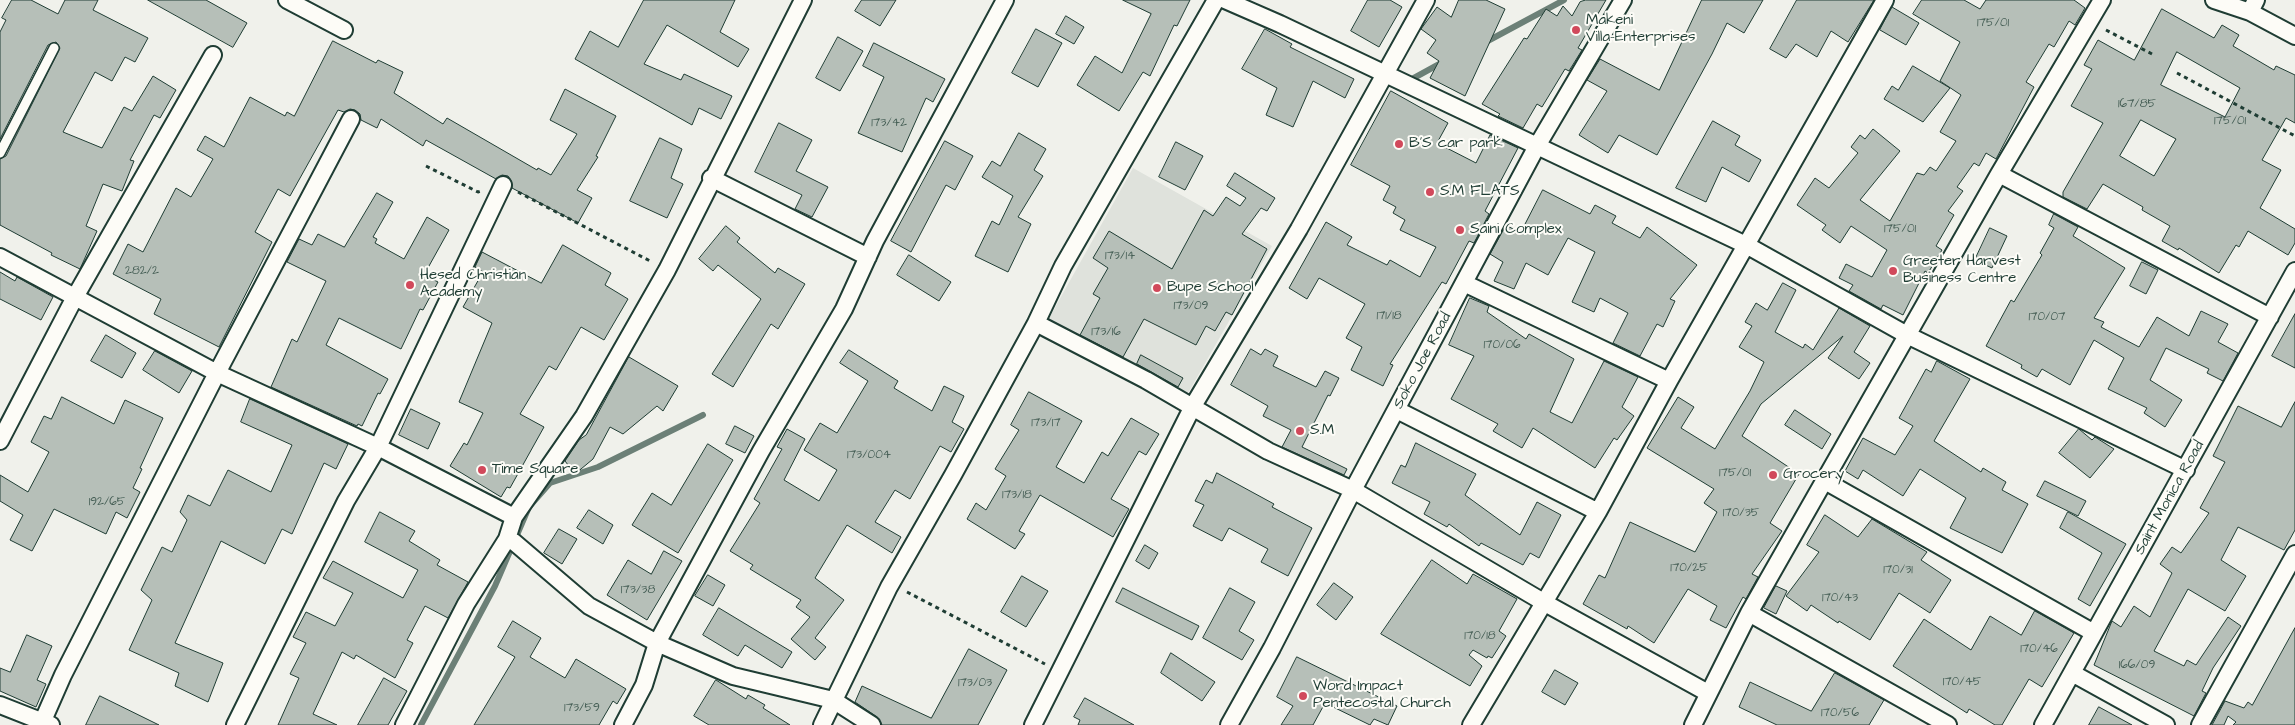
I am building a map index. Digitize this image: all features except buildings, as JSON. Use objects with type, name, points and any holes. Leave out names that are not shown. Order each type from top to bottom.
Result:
[{"type":"street","points":[[287,0],[344,30]]},
{"type":"street","points":[[404,725],[466,604],[507,539],[514,517],[584,416],[667,270],[803,0]]},
{"type":"street","points":[[623,725],[644,685],[658,643],[761,451],[844,309],[875,241],[1005,0]]},
{"type":"street","points":[[822,725],[891,583],[954,475],[1036,323],[1063,266],[1216,0]]},
{"type":"street","points":[[1225,0],[1280,24],[1748,246],[1907,335],[2186,470]]},
{"type":"street","points":[[1034,725],[1194,406],[1298,229],[1426,0]]},
{"type":"street","name":"Soko Joe Road","points":[[1229,725],[1272,648],[1353,490],[1537,146],[1623,0]]},
{"type":"street","points":[[1471,725],[1598,512],[1669,381],[1748,246],[1885,0]]},
{"type":"street","points":[[1693,725],[1749,613],[1999,174],[2102,0]]},
{"type":"street","points":[[2214,0],[2253,6],[2295,36]]},
{"type":"street","points":[[0,441],[75,296],[213,54]]},
{"type":"street","points":[[0,705],[45,724],[63,675],[217,373],[351,119]]},
{"type":"street","points":[[1999,174],[2270,317]]},
{"type":"street","points":[[712,178],[868,257]]},
{"type":"street","points":[[235,725],[346,501],[378,447],[503,185]]},
{"type":"street","points":[[0,257],[217,373],[378,447],[514,517]]},
{"type":"street","name":"Saint Monica Road","points":[[2043,725],[2295,271]]},
{"type":"street","points":[[1464,283],[1669,381]]},
{"type":"street","points":[[1036,323],[1194,406],[1268,451],[1353,490],[1545,603],[1708,693]]},
{"type":"street","points":[[1397,410],[1598,512]]},
{"type":"street","points":[[1825,481],[2094,633]]},
{"type":"street","points":[[507,539],[514,542],[589,606],[658,643],[734,676],[833,700],[872,725]]},
{"type":"street","points":[[2200,725],[2295,554]]},
{"type":"street","points":[[1749,613],[1948,725]]},
{"type":"street","points":[[2072,673],[2166,725]]},
{"type":"lane","points":[[0,153],[54,48]]},
{"type":"path","points":[[2090,21],[2152,54]]},
{"type":"path","points":[[2177,73],[2295,136]]},
{"type":"path","points":[[426,166],[478,192],[503,185],[667,270]]},
{"type":"path","points":[[891,583],[1060,672]]},
{"type":"shaded area","name":"Bupe School","points":[[1133,168],[1272,246],[1180,407],[1043,329]]},
{"type":"waterway","points":[[1484,43],[1564,0]]},
{"type":"waterway","points":[[1412,79],[1443,62]]},
{"type":"waterway","points":[[421,725],[495,586],[529,507],[550,483],[598,467],[703,415]]},
{"type":"place","name":"Makeni Villa-Enterprises","points":[[1576,30]]},
{"type":"place","name":"B'S car park","points":[[1399,144]]},
{"type":"place","name":"S.M FLATS","points":[[1430,192]]},
{"type":"place","name":"Saini Complex","points":[[1460,230]]},
{"type":"place","name":"Greeter Harvest Business Centre","points":[[1893,271]]},
{"type":"place","name":"Hesed Christian Academy","points":[[410,285]]},
{"type":"place","name":"Bupe School","points":[[1157,288]]},
{"type":"place","name":"S.M","points":[[1300,431]]},
{"type":"place","name":"Time Square","points":[[482,470]]},
{"type":"place","name":"Grocery","points":[[1773,475]]},
{"type":"place","name":"Word Impact Pentecostal Church","points":[[1303,696]]}]
